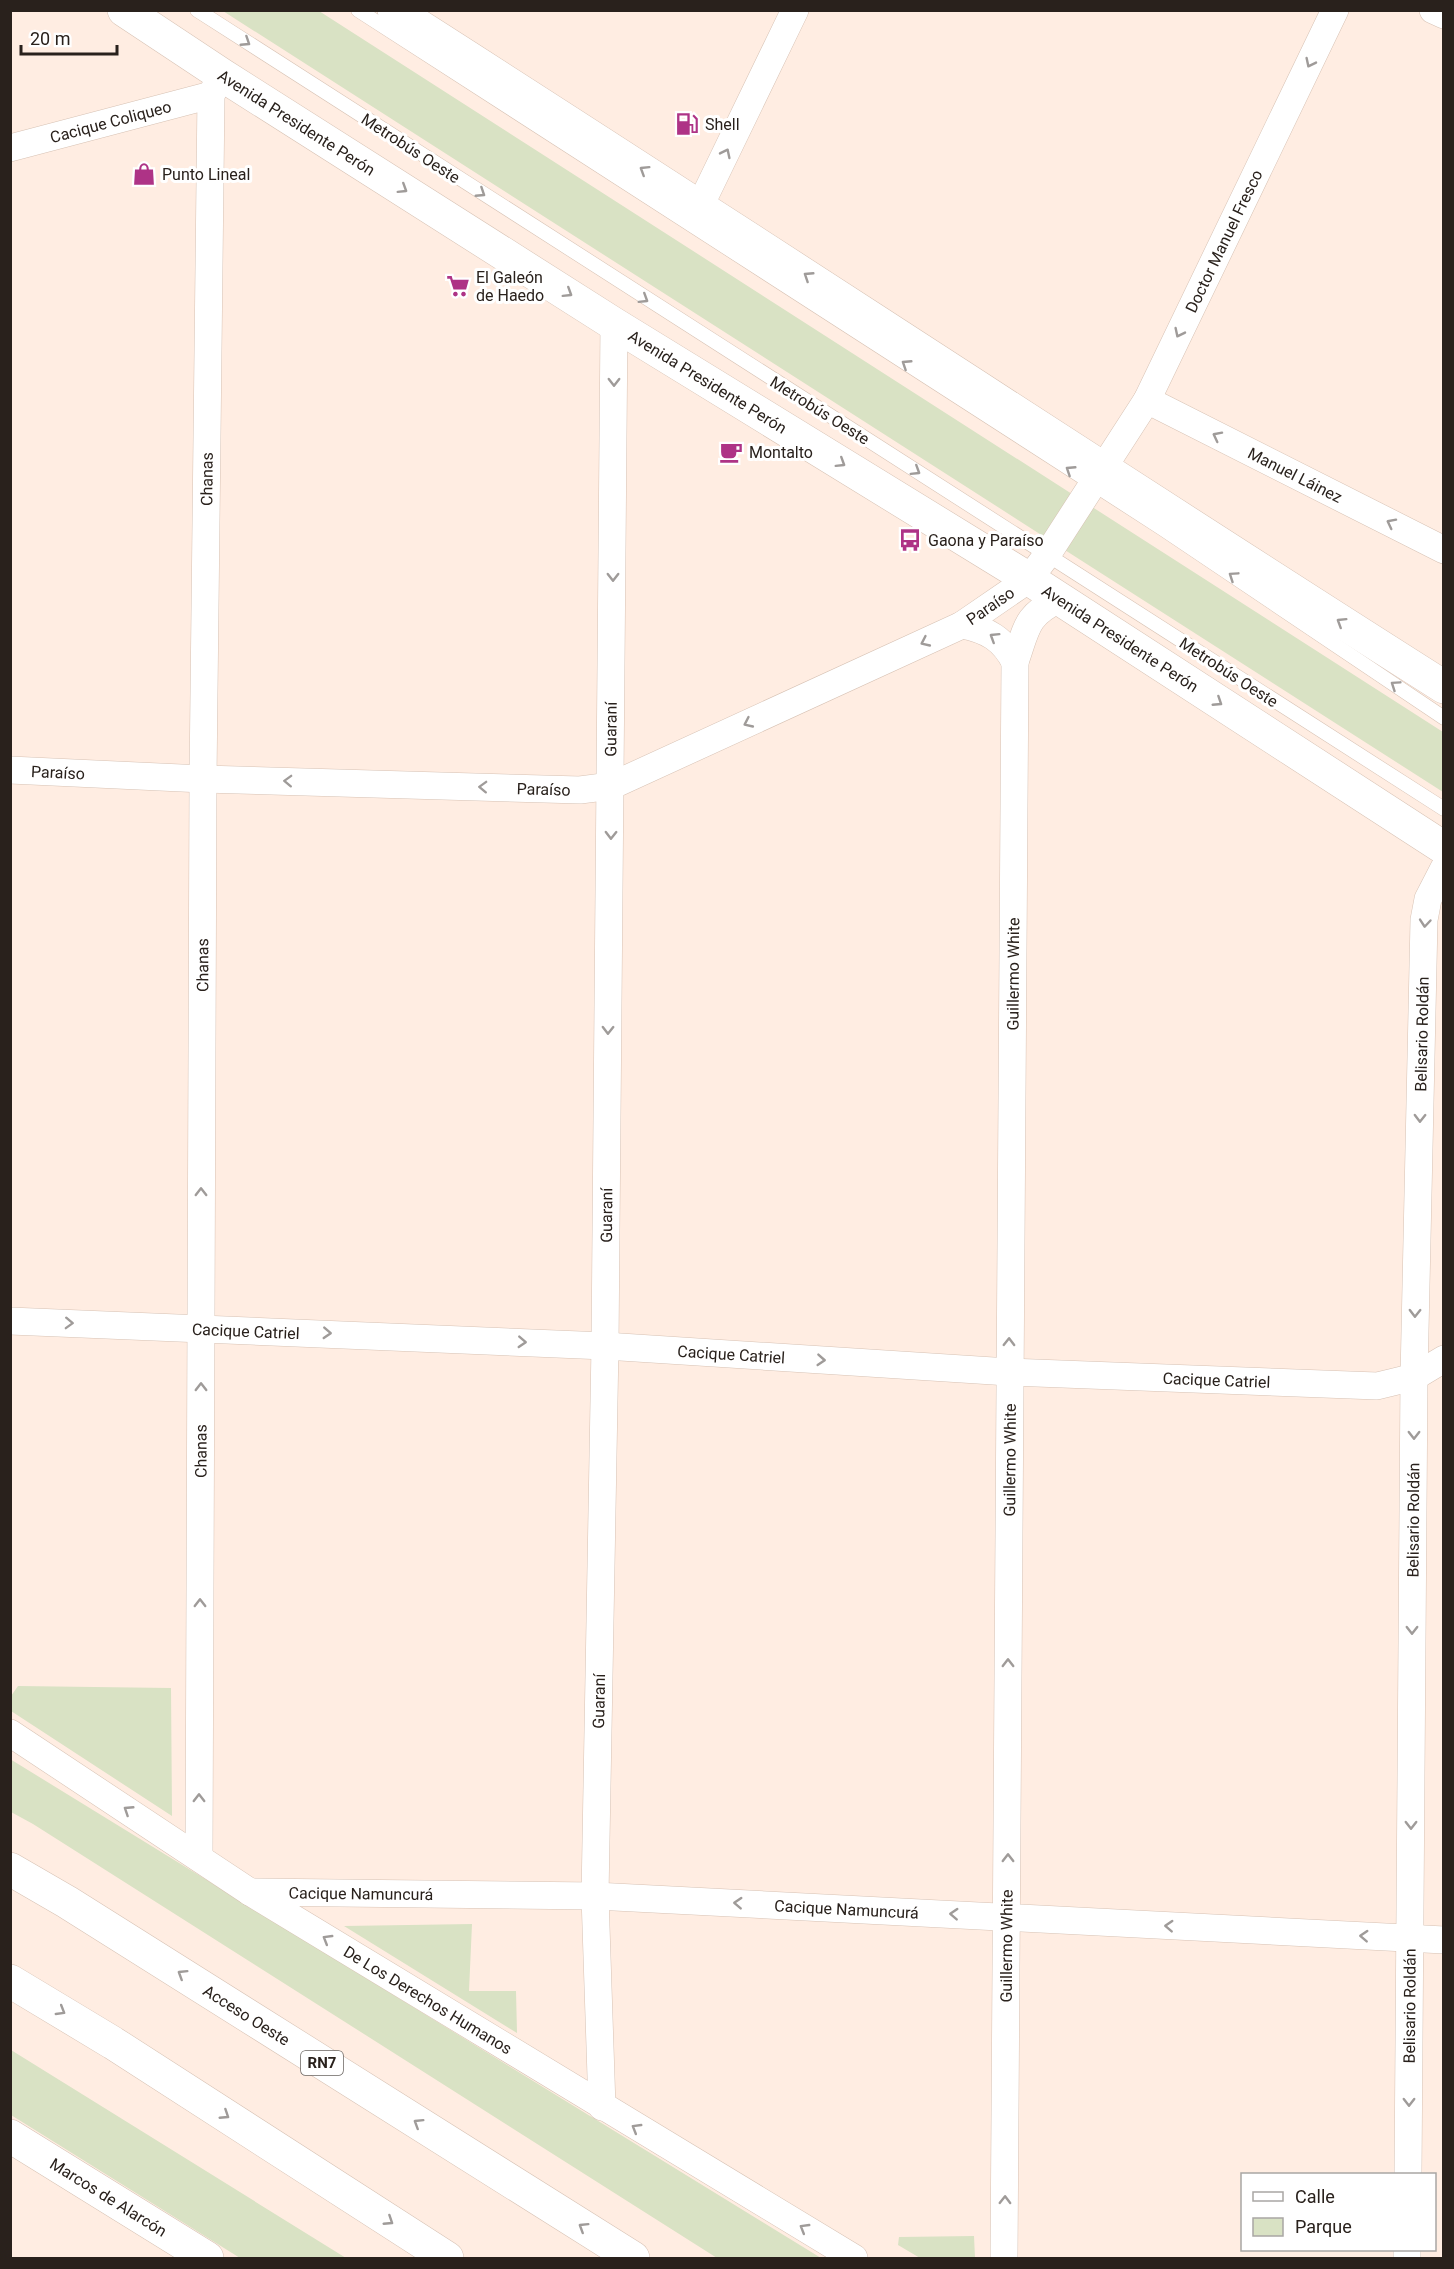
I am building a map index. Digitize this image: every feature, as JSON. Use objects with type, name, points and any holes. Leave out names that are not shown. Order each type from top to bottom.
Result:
[{"type":"main road","name":"Avenida Presidente Perón","points":[[124,10],[217,85],[614,324],[1038,567],[1059,599],[1443,848]]},
{"type":"main road","points":[[394,10],[700,206],[1097,477],[1443,687]]},
{"type":"main road","name":"Acceso Oeste","points":[[10,1869],[67,1902],[633,2259]]},
{"type":"main road","points":[[10,1981],[113,2043],[447,2259]]},
{"type":"main road","name":"Marcos de Alarcón","points":[[10,2136],[206,2258]]},
{"type":"street","points":[[700,206],[795,10]]},
{"type":"street","name":"Doctor Manuel Fresco","points":[[1038,567],[1147,400],[1335,10]]},
{"type":"street","points":[[1433,10],[1443,15]]},
{"type":"street","name":"Cacique Coliqueo","points":[[10,148],[217,85]]},
{"type":"street","name":"Chanas","points":[[199,1857],[203,779],[217,85]]},
{"type":"street","name":"Guaraní","points":[[602,2107],[595,1896],[605,1346],[614,324]]},
{"type":"street","name":"Manuel Láinez","points":[[1147,400],[1443,550]]},
{"type":"street","name":"Paraíso","points":[[10,770],[203,779],[580,790],[611,786],[962,625],[1038,567]]},
{"type":"street","name":"Guillermo White","points":[[1004,2259],[1015,662],[1028,623],[1040,609],[1059,599]]},
{"type":"street","points":[[962,625],[977,628],[992,635],[1007,646],[1015,662]]},
{"type":"street","name":"Belisario Roldán","points":[[1408,2173],[1414,1377],[1424,920],[1428,899],[1443,868]]},
{"type":"street","name":"Cacique Catriel","points":[[10,1321],[605,1346],[1009,1372],[1377,1386],[1414,1377],[1443,1359]]},
{"type":"street","name":"De Los Derechos Humanos","points":[[10,1733],[250,1892],[854,2259]]},
{"type":"street","name":"Cacique Namuncurá","points":[[250,1892],[595,1896],[1443,1940]]},
{"type":"lane","name":"Metrobús Oeste","points":[[197,10],[1038,567],[1443,809]]},
{"type":"lane","points":[[358,10],[1097,477],[1163,529],[1443,718]]},
{"type":"green space","points":[[223,11],[319,11],[1443,732],[1443,792]]},
{"type":"green space","points":[[18,1686],[171,1688],[172,1816],[11,1711],[11,1696]]},
{"type":"green space","points":[[10,1759],[821,2258],[717,2258],[11,1812]]},
{"type":"green space","points":[[472,1924],[469,1991],[516,1991],[517,2033],[344,1926]]},
{"type":"green space","points":[[11,2050],[346,2258],[240,2258],[11,2115]]},
{"type":"green space","points":[[974,2236],[975,2258],[920,2258],[898,2245],[899,2237]]},
{"type":"place","name":"Shell","points":[[687,124]]},
{"type":"place","name":"Punto Lineal","points":[[144,174]]},
{"type":"place","name":"El Galeón de Haedo","points":[[458,286]]},
{"type":"place","name":"Montalto","points":[[731,452]]},
{"type":"place","name":"Gaona y Paraíso","points":[[910,540]]}]
